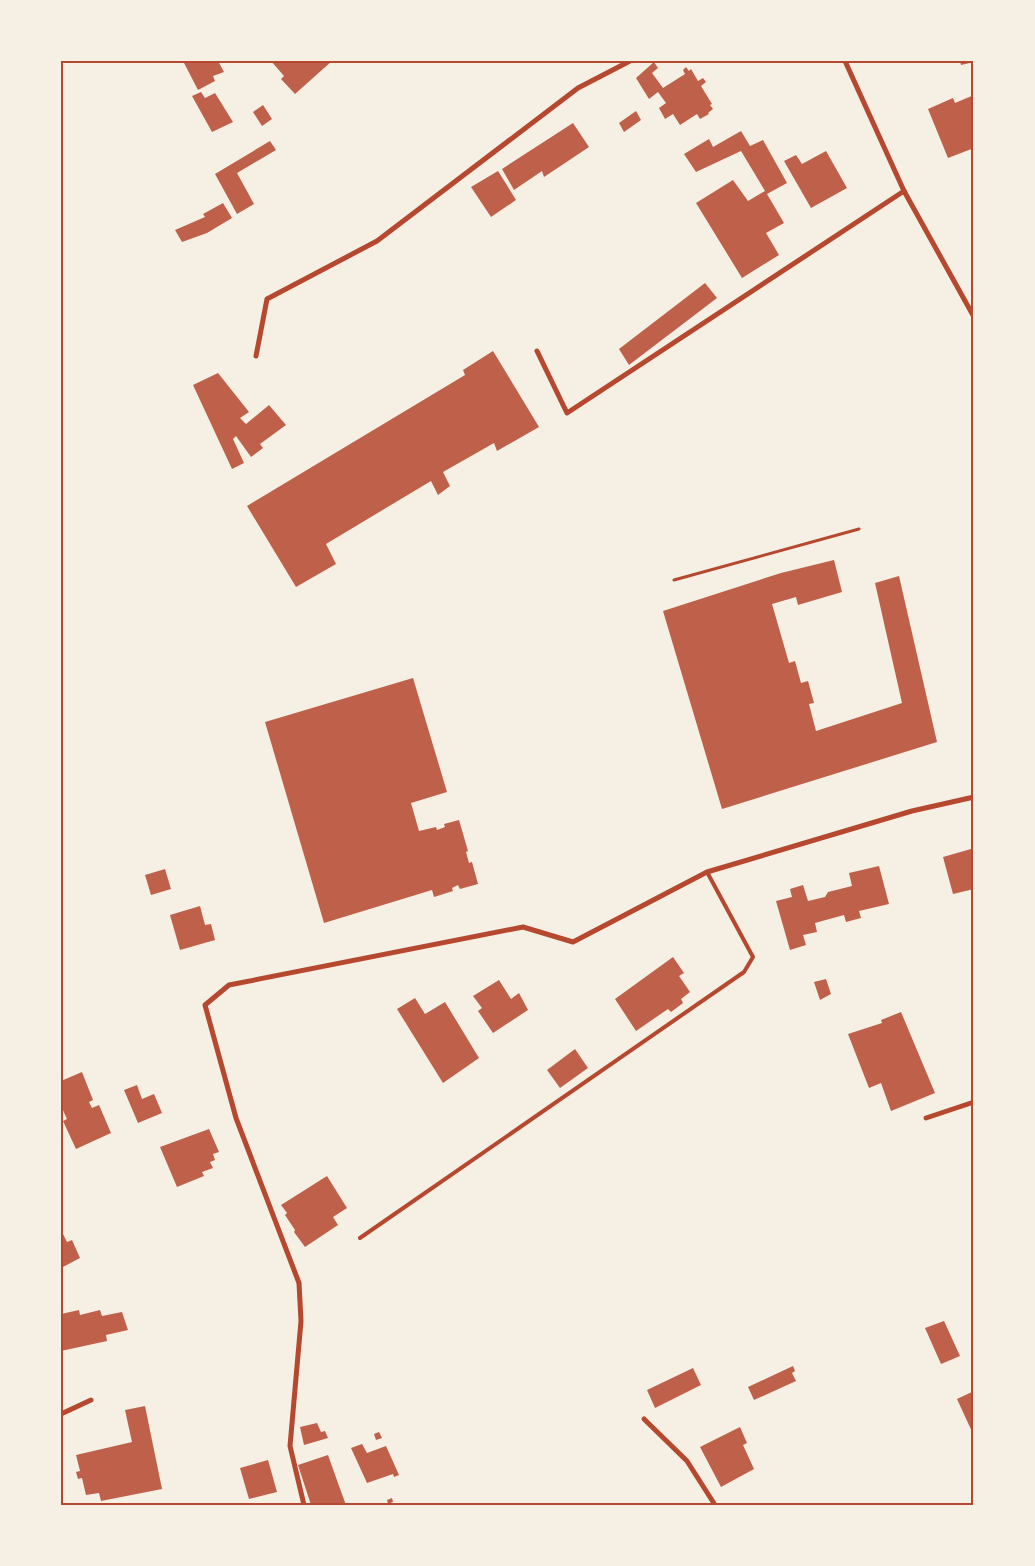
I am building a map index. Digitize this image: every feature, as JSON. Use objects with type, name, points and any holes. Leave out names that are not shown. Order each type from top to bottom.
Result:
[{"type":"street","points":[[256,356],[268,299],[377,241],[578,88],[630,61]]},
{"type":"street","points":[[845,61],[904,191],[974,317]]},
{"type":"street","points":[[537,351],[567,413],[904,191]]},
{"type":"street","points":[[304,1505],[290,1446],[301,1321],[299,1284],[236,1118],[205,1005],[229,985],[523,927],[573,942],[707,872],[912,811],[974,797]]},
{"type":"street","points":[[926,1118],[974,1102]]},
{"type":"street","points":[[61,1414],[92,1400]]},
{"type":"street","points":[[644,1420],[687,1461],[715,1505]]},
{"type":"lane","points":[[360,1238],[744,972],[753,957],[707,872]]},
{"type":"path","points":[[674,580],[859,529]]},
{"type":"building","points":[[183,61],[218,61],[224,72],[213,76],[215,81],[198,90]]},
{"type":"building","points":[[271,61],[332,61],[295,94],[281,79],[284,76]]},
{"type":"building","points":[[960,61],[974,61],[974,62],[961,65]]},
{"type":"building","points":[[654,62],[658,68],[652,73],[663,88],[685,74],[683,70],[686,67],[689,71],[691,69],[698,81],[703,78],[706,82],[701,86],[713,109],[709,114],[700,119],[697,114],[680,125],[673,114],[665,119],[659,108],[666,103],[658,92],[649,99],[636,78]]},
{"type":"building","points":[[201,92],[205,98],[215,93],[233,122],[212,132],[192,96]]},
{"type":"building","points":[[974,95],[974,148],[948,158],[928,109],[953,98],[955,103]]},
{"type":"building","points":[[263,105],[272,119],[262,126],[253,112]]},
{"type":"building","points":[[636,111],[641,120],[624,132],[619,123]]},
{"type":"building","points":[[573,123],[589,147],[544,177],[542,171],[514,190],[502,169]]},
{"type":"building","points":[[741,131],[750,146],[763,140],[787,183],[767,194],[784,223],[766,233],[779,255],[742,278],[696,203],[733,180],[748,201],[765,191],[741,151],[696,172],[684,154],[709,139],[713,147]]},
{"type":"building","points":[[270,141],[276,150],[237,173],[254,204],[237,214],[215,174]]},
{"type":"building","points":[[826,151],[847,188],[811,208],[784,161],[796,155],[802,164]]},
{"type":"building","points":[[498,171],[516,200],[491,217],[471,187]]},
{"type":"building","points":[[223,203],[232,218],[207,233],[182,242],[175,230],[205,217],[203,214]]},
{"type":"building","points":[[705,283],[717,298],[629,365],[619,349]]},
{"type":"building","points":[[493,351],[539,427],[497,451],[494,443],[443,472],[450,486],[438,495],[431,481],[326,544],[336,564],[296,587],[247,506],[465,375],[463,370]]},
{"type":"building","points":[[218,373],[249,412],[240,418],[246,424],[269,405],[286,425],[260,444],[263,448],[251,457],[236,436],[233,439],[244,463],[232,469],[193,385]]},
{"type":"building","points":[[834,560],[842,592],[798,605],[796,597],[772,604],[789,663],[795,661],[801,683],[808,681],[814,703],[809,704],[816,731],[902,703],[875,583],[899,576],[937,742],[722,809],[663,611],[781,573]]},
{"type":"building","points":[[413,678],[447,792],[411,803],[419,831],[436,827],[437,830],[445,827],[444,824],[459,820],[468,851],[466,852],[469,863],[472,862],[478,884],[460,889],[458,885],[452,888],[453,891],[434,897],[432,890],[324,923],[265,722]]},
{"type":"building","points":[[971,849],[974,859],[974,889],[953,894],[943,857]]},
{"type":"building","points":[[879,866],[889,904],[859,911],[861,918],[846,922],[844,915],[815,923],[817,932],[803,935],[806,945],[790,950],[776,901],[792,897],[790,889],[803,885],[808,901],[825,897],[828,892],[852,886],[849,873]]},
{"type":"building","points":[[165,869],[171,889],[151,895],[145,875]]},
{"type":"building","points":[[200,906],[205,925],[211,924],[215,940],[180,950],[170,915]]},
{"type":"building","points":[[673,957],[684,973],[679,976],[690,992],[681,999],[683,1003],[671,1012],[668,1009],[636,1031],[615,999]]},
{"type":"building","points":[[826,979],[831,994],[820,1000],[814,982]]},
{"type":"building","points":[[499,980],[511,999],[519,993],[528,1010],[493,1033],[478,1011],[482,1008],[473,996]]},
{"type":"building","points":[[415,998],[425,1014],[445,1002],[479,1058],[443,1083],[397,1009]]},
{"type":"building","points":[[901,1012],[935,1093],[891,1111],[881,1083],[869,1088],[848,1034],[882,1023],[881,1020]]},
{"type":"building","points":[[575,1049],[588,1068],[560,1088],[547,1070]]},
{"type":"building","points":[[82,1072],[93,1100],[89,1102],[92,1108],[99,1105],[111,1133],[76,1149],[63,1121],[67,1119],[61,1106],[61,1081]]},
{"type":"building","points":[[137,1085],[142,1099],[154,1094],[162,1113],[138,1123],[124,1090]]},
{"type":"building","points":[[209,1129],[219,1152],[213,1154],[215,1160],[210,1162],[213,1168],[202,1172],[204,1176],[177,1187],[160,1147]]},
{"type":"building","points":[[327,1176],[347,1208],[333,1217],[338,1225],[305,1247],[294,1232],[295,1230],[285,1215],[287,1213],[281,1205]]},
{"type":"building","points":[[61,1230],[67,1242],[72,1240],[80,1258],[61,1268]]},
{"type":"building","points":[[79,1310],[80,1315],[100,1310],[102,1316],[122,1312],[128,1330],[106,1335],[107,1341],[61,1351],[61,1314]]},
{"type":"building","points":[[944,1321],[960,1356],[941,1364],[925,1328]]},
{"type":"building","points":[[793,1366],[795,1371],[792,1373],[796,1381],[754,1400],[748,1387]]},
{"type":"building","points":[[693,1368],[701,1385],[655,1408],[647,1390]]},
{"type":"building","points":[[974,1391],[974,1436],[957,1399]]},
{"type":"building","points":[[145,1406],[162,1489],[101,1501],[99,1493],[86,1495],[82,1478],[78,1479],[76,1472],[80,1471],[76,1455],[132,1442],[125,1410]]},
{"type":"building","points":[[317,1423],[321,1432],[325,1431],[328,1438],[304,1445],[300,1427]]},
{"type":"building","points":[[740,1427],[747,1443],[743,1445],[754,1469],[721,1487],[700,1447]]},
{"type":"building","points":[[379,1432],[382,1438],[376,1440],[374,1434]]},
{"type":"building","points":[[362,1444],[367,1453],[386,1446],[399,1475],[394,1477],[393,1474],[367,1483],[351,1448]]},
{"type":"building","points":[[328,1455],[346,1505],[311,1505],[298,1465]]},
{"type":"building","points":[[268,1460],[277,1492],[249,1499],[240,1468]]},
{"type":"building","points":[[392,1498],[393,1502],[388,1504],[387,1500]]}]
